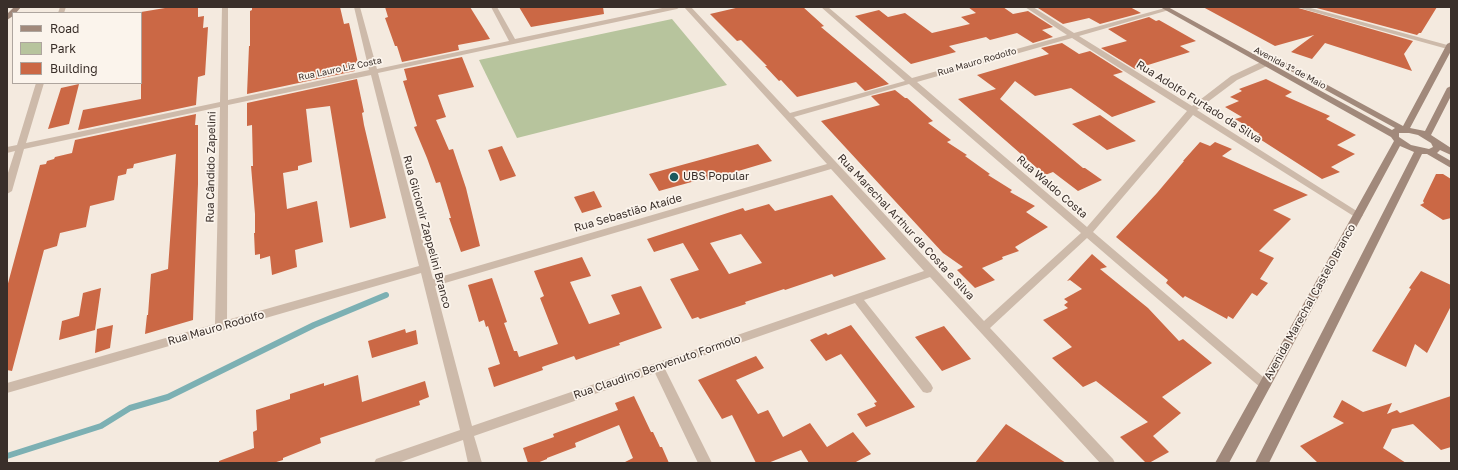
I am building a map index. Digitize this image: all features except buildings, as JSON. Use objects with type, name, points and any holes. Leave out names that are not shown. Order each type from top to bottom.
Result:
[{"type":"street","name":"Rua Cândido Zapelini","points":[[221,326],[225,7]]},
{"type":"street","name":"Rua Gilcionir Zappelini Branco","points":[[357,7],[475,463]]},
{"type":"street","points":[[494,7],[512,42]]},
{"type":"street","name":"Rua Lauro Liz Costa","points":[[7,150],[677,7]]},
{"type":"street","name":"Rua Marechal Arthur da Costa e Silva","points":[[687,7],[1108,463]]},
{"type":"street","name":"Rua Waldo Costa","points":[[824,7],[1265,385]]},
{"type":"street","name":"Rua Adolfo Furtado da Silva","points":[[1028,7],[1358,215]]},
{"type":"street","name":"Avenida 1º de Maio","points":[[1176,7],[1404,130],[1415,131],[1427,135]]},
{"type":"street","points":[[1299,7],[1450,46],[1404,130],[1395,132],[1396,138]]},
{"type":"street","points":[[1165,8],[1266,63],[1396,138],[1408,147],[1424,151],[1451,165]]},
{"type":"street","name":"Rua Mauro Rodolfo","points":[[788,116],[1165,8]]},
{"type":"street","points":[[983,328],[1087,233],[1192,110],[1234,78],[1266,63]]},
{"type":"street","points":[[7,191],[40,84]]},
{"type":"street","points":[[1451,88],[1448,99],[1427,135],[1437,144],[1451,152]]},
{"type":"street","name":"Avenida Marechal Castelo Branco","points":[[1222,463],[1358,215],[1396,138]]},
{"type":"street","points":[[1424,151],[1437,149],[1437,144]]},
{"type":"street","points":[[1262,463],[1424,151]]},
{"type":"street","name":"Rua Sebastião Ataíde","points":[[428,284],[834,166]]},
{"type":"street","name":"Rua Mauro Rodolfo","points":[[7,388],[424,268]]},
{"type":"street","name":"Rua Claudino Benvenuto Formolo","points":[[382,463],[932,272]]},
{"type":"street","points":[[857,298],[927,388]]},
{"type":"street","points":[[658,367],[705,463]]},
{"type":"green space","points":[[672,19],[727,85],[517,138],[479,60]]},
{"type":"waterway","points":[[7,456],[101,426],[130,408],[168,397],[314,325],[386,295]]},
{"type":"place","name":"UBS Popular","points":[[674,177]]}]
